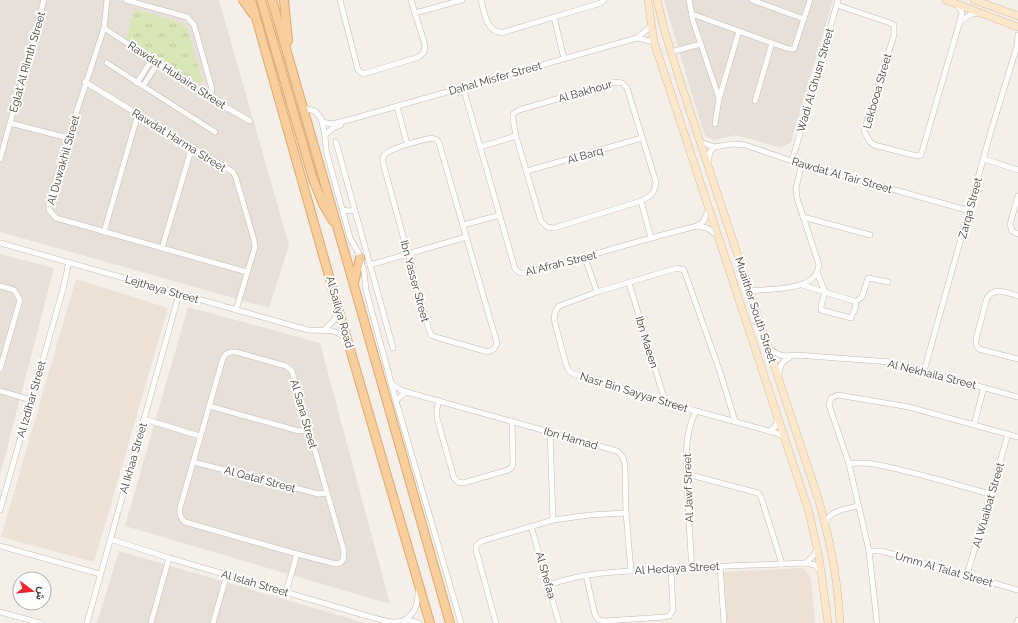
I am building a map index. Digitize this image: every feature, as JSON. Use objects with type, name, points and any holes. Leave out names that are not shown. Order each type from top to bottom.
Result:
[{"type":"main road","points":[[243,0],[256,19]]},
{"type":"main road","name":"Al Sailiya Road","points":[[251,0],[338,308],[430,623]]},
{"type":"main road","points":[[261,0],[313,179],[323,204],[338,228]]},
{"type":"main road","name":"Al Sailiya Road","points":[[272,0],[450,623]]},
{"type":"main road","points":[[284,0],[292,67]]},
{"type":"main road","points":[[354,283],[360,258]]},
{"type":"street","name":"Eglat Al Rimth Street","points":[[0,159],[44,0]]},
{"type":"street","name":"Al Duwakhil Street","points":[[107,0],[104,28],[68,138],[49,204],[49,210],[56,218],[247,272]]},
{"type":"street","points":[[126,0],[187,17],[194,25],[212,89],[210,98]]},
{"type":"street","points":[[340,0],[358,70],[363,74],[422,55],[424,52],[425,45],[411,0]]},
{"type":"street","points":[[415,13],[462,0]]},
{"type":"street","points":[[481,0],[488,26],[493,31],[501,33],[601,3],[604,0]]},
{"type":"street","name":"Muaither South Street","points":[[648,0],[654,42],[809,512],[822,573],[828,623]]},
{"type":"street","name":"Muaither South Street","points":[[657,0],[671,52],[820,506],[836,582],[840,623]]},
{"type":"street","points":[[689,0],[701,44],[720,99]]},
{"type":"street","points":[[752,0],[804,19]]},
{"type":"street","points":[[692,14],[789,49],[794,49],[810,0]]},
{"type":"street","points":[[946,0],[980,12],[1017,28]]},
{"type":"street","points":[[974,0],[1018,16]]},
{"type":"street","name":"Lekbooa Street","points":[[837,2],[894,25],[894,35],[864,130],[870,142],[874,145],[914,156],[921,155],[960,21],[962,12],[956,4]]},
{"type":"street","name":"Wadi Al Ghusn Street","points":[[792,161],[837,2]]},
{"type":"street","points":[[960,21],[972,14],[980,12]]},
{"type":"street","points":[[554,17],[564,59]]},
{"type":"street","name":"Dahal Misfer Street","points":[[322,122],[332,124],[352,119],[637,38],[651,26]]},
{"type":"street","name":"Rawdat Hubaira Street","points":[[104,28],[210,98],[250,121]]},
{"type":"street","points":[[715,124],[720,99],[739,31]]},
{"type":"street","name":"Zarqa Street","points":[[924,371],[984,159],[1018,46],[1018,35]]},
{"type":"street","name":"Dahal Misfer Street","points":[[637,38],[654,42]]},
{"type":"street","points":[[755,100],[772,43]]},
{"type":"street","points":[[671,52],[701,44]]},
{"type":"street","points":[[137,83],[152,60]]},
{"type":"street","points":[[107,63],[215,132]]},
{"type":"street","points":[[143,86],[158,63]]},
{"type":"street","name":"Rawdat Harma Street","points":[[86,82],[233,172],[254,240],[254,247],[236,310]]},
{"type":"street","name":"Al Bakhour","points":[[615,82],[622,83],[627,88],[656,182],[655,190],[651,196],[641,201],[554,228],[547,227],[541,221],[516,136],[513,114],[519,110],[615,82]]},
{"type":"street","name":"Al Afrah Street","points":[[463,87],[515,269],[520,273],[526,273],[585,258],[697,226]]},
{"type":"street","points":[[397,106],[408,144]]},
{"type":"street","points":[[304,108],[315,111],[320,115],[325,135],[326,150],[342,210],[352,242],[360,258],[365,274],[366,287],[372,314],[391,384],[461,623]]},
{"type":"street","points":[[104,232],[138,114]]},
{"type":"street","name":"Dahal Misfer Street","points":[[325,135],[333,128],[348,123],[352,119]]},
{"type":"street","name":"Eglat Al Rimth Street","points":[[10,123],[68,138]]},
{"type":"street","points":[[480,147],[516,136]]},
{"type":"street","name":"Ibn Yasser Street","points":[[432,138],[437,140],[463,225],[497,343],[494,349],[488,352],[431,335],[382,159],[386,153],[408,144],[432,138]]},
{"type":"street","name":"Al Barq","points":[[527,171],[642,138]]},
{"type":"street","points":[[336,142],[393,348]]},
{"type":"street","name":"Rawdat Al Tair Street","points":[[701,142],[714,147],[738,144],[792,161],[970,210]]},
{"type":"street","points":[[162,248],[192,147]]},
{"type":"street","points":[[708,162],[710,152],[714,147]]},
{"type":"street","points":[[984,159],[1018,170]]},
{"type":"street","points":[[802,163],[796,188],[797,198],[819,265],[815,276],[802,286]]},
{"type":"street","points":[[1018,196],[1010,224],[1012,232],[1018,234]]},
{"type":"street","points":[[641,201],[651,238]]},
{"type":"street","points":[[697,226],[703,222],[709,209]]},
{"type":"street","points":[[342,210],[355,211]]},
{"type":"street","points":[[345,219],[349,214],[355,211]]},
{"type":"street","points":[[463,225],[500,215]]},
{"type":"street","points":[[803,217],[870,235]]},
{"type":"street","points":[[697,226],[707,228],[717,235]]},
{"type":"street","points":[[370,265],[466,237]]},
{"type":"street","name":"Lejthaya Street","points":[[0,243],[308,330],[325,329],[338,332],[348,341]]},
{"type":"street","points":[[585,258],[597,292]]},
{"type":"street","name":"Al Izdihar Street","points":[[0,510],[63,289],[63,283],[70,263]]},
{"type":"street","name":"Nasr Bin Sayyar Street","points":[[735,421],[720,372],[684,270],[678,268],[597,292],[559,306],[555,312],[554,320],[566,364],[569,371],[574,374],[696,411],[769,431],[784,437]]},
{"type":"street","points":[[817,272],[825,292],[821,310],[851,318],[856,306],[855,302]]},
{"type":"street","points":[[855,302],[862,297],[868,278],[888,282]]},
{"type":"street","name":"Ibn Maeen","points":[[629,282],[665,401]]},
{"type":"street","points":[[0,286],[14,290],[20,300],[2,353],[0,369]]},
{"type":"street","points":[[750,291],[802,286],[855,302]]},
{"type":"street","points":[[1018,296],[1001,291],[992,292],[989,294],[979,325],[976,345],[979,349],[1018,359]]},
{"type":"street","name":"Al Ikhaa Street","points":[[87,623],[179,294]]},
{"type":"street","points":[[325,329],[334,320],[338,308]]},
{"type":"street","points":[[372,314],[384,315]]},
{"type":"street","points":[[375,323],[384,315]]},
{"type":"street","name":"Al Nekhaila Street","points":[[769,348],[785,357],[796,355],[891,362],[1018,397]]},
{"type":"street","name":"Al Sana Street","points":[[236,352],[290,368],[309,430],[344,552],[343,560],[340,563],[336,564],[297,554],[185,522],[181,519],[179,514],[180,508],[223,358],[226,354],[236,352]]},
{"type":"street","points":[[779,378],[779,368],[782,362],[796,355]]},
{"type":"street","name":"Ibn Hamad","points":[[391,384],[407,392],[617,451],[623,458],[625,466],[626,513],[631,571]]},
{"type":"street","points":[[974,425],[984,387]]},
{"type":"street","points":[[0,391],[31,400]]},
{"type":"street","points":[[396,401],[407,392]]},
{"type":"street","points":[[877,623],[869,551],[849,464],[829,405],[831,398],[838,396],[909,407],[1018,437]]},
{"type":"street","points":[[439,400],[437,418],[454,478],[458,482],[463,483],[508,470],[512,467],[512,421]]},
{"type":"street","points":[[209,406],[299,431],[309,430]]},
{"type":"street","name":"Al Jawf Street","points":[[692,567],[687,474],[687,440],[692,419],[696,411]]},
{"type":"street","points":[[769,431],[775,427],[778,418]]},
{"type":"street","points":[[144,420],[200,436]]},
{"type":"street","points":[[550,431],[553,520]]},
{"type":"street","name":"Al Wuaibat Street","points":[[967,575],[1008,434]]},
{"type":"street","name":"Al Qataf Street","points":[[193,462],[319,494],[327,493]]},
{"type":"street","points":[[849,464],[870,462],[990,494]]},
{"type":"street","points":[[687,474],[758,493],[761,497],[782,564]]},
{"type":"street","points":[[820,506],[826,511],[836,512]]},
{"type":"street","points":[[825,524],[828,517],[836,512],[858,506]]},
{"type":"street","points":[[496,623],[476,546],[482,541],[553,520],[590,515],[626,513]]},
{"type":"street","name":"Al Shefaa","points":[[531,526],[559,623]]},
{"type":"street","name":"Al Islah Street","points":[[110,539],[381,621],[413,621],[418,623]]},
{"type":"street","points":[[0,546],[100,574]]},
{"type":"street","points":[[817,548],[814,555],[806,563],[815,566],[822,573]]},
{"type":"street","name":"Umm Al Talat Street","points":[[869,551],[881,551],[1018,590]]},
{"type":"street","points":[[286,592],[297,554]]},
{"type":"street","points":[[151,623],[169,558]]},
{"type":"street","name":"Al Hedaya Street","points":[[549,585],[586,575],[631,571],[692,567],[806,563]]},
{"type":"street","points":[[720,566],[724,623]]},
{"type":"street","points":[[586,575],[595,615],[599,620],[605,621],[665,617],[669,616],[673,610],[670,569]]},
{"type":"street","points":[[213,623],[227,574]]},
{"type":"street","points":[[401,621],[411,614],[417,606],[418,582]]},
{"type":"street","points":[[0,612],[40,623]]},
{"type":"shaded area","points":[[0,0],[219,0],[289,245],[269,308],[0,232]]},
{"type":"shaded area","points":[[664,0],[833,0],[791,142],[781,148],[736,135],[714,140],[706,137]]},
{"type":"shaded area","points":[[0,254],[54,268],[0,475]]},
{"type":"shaded area","points":[[76,279],[168,308],[94,562],[1,537]]},
{"type":"shaded area","points":[[188,307],[320,343],[390,604],[125,526]]},
{"type":"shaded area","points":[[119,551],[365,623],[97,623]]},
{"type":"shaded area","points":[[803,568],[811,578],[815,623],[723,623],[721,572]]},
{"type":"green space","points":[[135,9],[180,23],[187,29],[202,80],[200,84],[126,39]]}]
